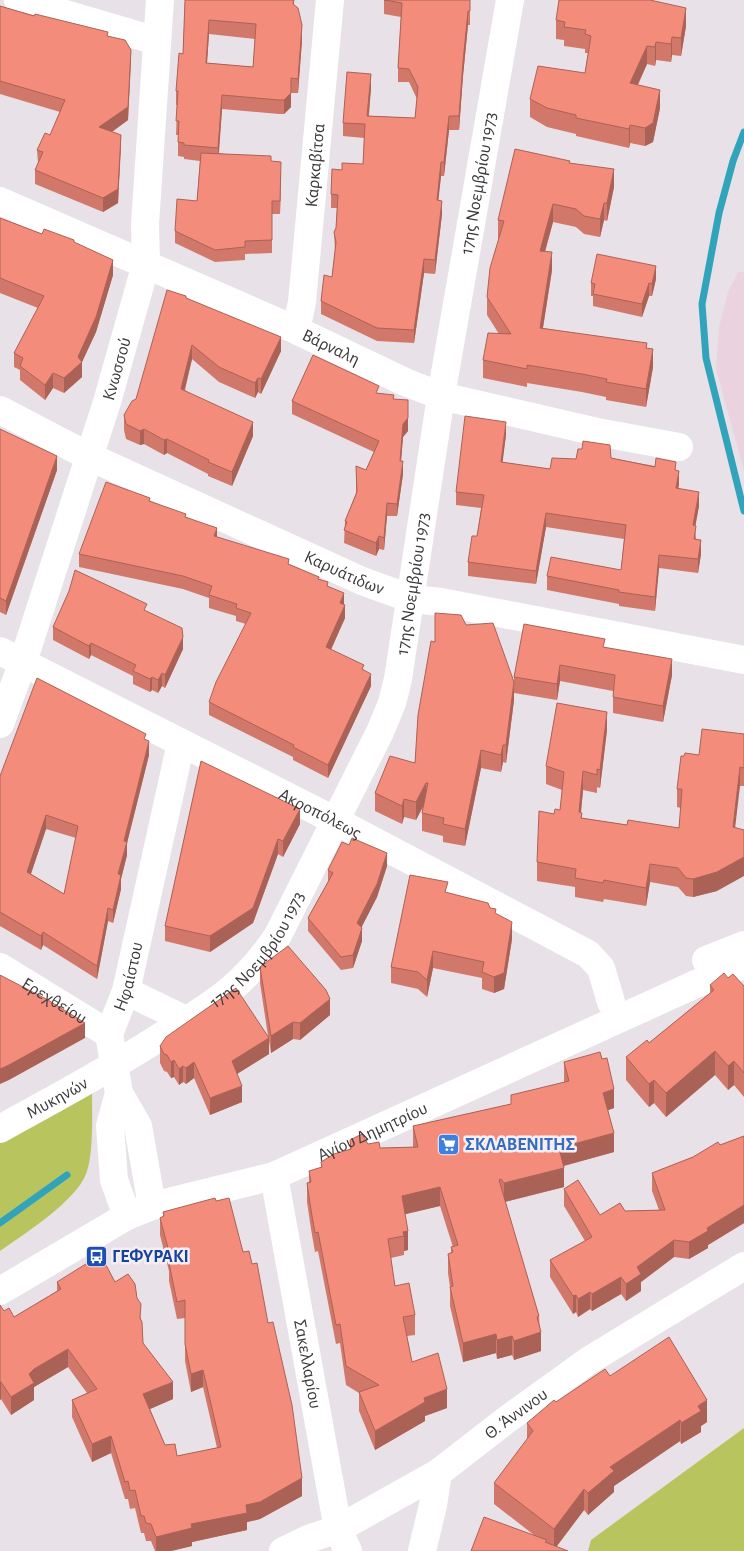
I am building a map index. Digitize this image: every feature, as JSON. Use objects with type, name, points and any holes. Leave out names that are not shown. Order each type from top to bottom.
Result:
[{"type":"street","points":[[18,0],[157,41]]},
{"type":"street","name":"Κνωσσού","points":[[0,724],[12,657],[88,456],[106,402],[146,264],[145,224],[160,0]]},
{"type":"street","name":"Καρκαβίτσα","points":[[296,330],[302,302],[330,0]]},
{"type":"street","name":"17ης Νοεμβρίου 1973","points":[[114,1066],[221,999],[263,958],[278,935],[392,703],[412,599],[441,396],[510,0]]},
{"type":"street","name":"Βάρναλη","points":[[0,202],[146,264],[296,330],[405,382],[441,396],[597,432],[679,447]]},
{"type":"street","name":"Καρυάτιδων","points":[[0,410],[88,456],[362,581],[412,599],[441,602],[744,660]]},
{"type":"street","name":"Ακροπόλεως","points":[[12,657],[334,820],[588,954],[601,968],[611,1002]]},
{"type":"street","name":"Ηφαίστου","points":[[151,1197],[138,1126],[119,1093],[109,1034],[126,991],[181,743]]},
{"type":"street","name":"Αγίου Δημητρίου","points":[[0,1270],[124,1207],[267,1160],[690,966],[744,945]]},
{"type":"street","name":"Αγίου Δημητρίου","points":[[151,1197],[224,1190],[274,1176],[698,983],[744,965]]},
{"type":"street","name":"Ερεχθείου","points":[[0,968],[109,1034]]},
{"type":"street","points":[[126,991],[186,1020]]},
{"type":"street","name":"Μυκηνών","points":[[0,1129],[114,1066]]},
{"type":"street","points":[[119,1093],[110,1126],[114,1180],[124,1207]]},
{"type":"street","name":"Σακελλαρίου","points":[[274,1176],[343,1540]]},
{"type":"street","name":"Αγίου Δημητρίου","points":[[0,1291],[124,1207]]},
{"type":"street","name":"Θ. Άννινου","points":[[283,1551],[308,1539],[343,1540],[438,1473],[505,1420],[588,1361],[744,1266]]},
{"type":"street","points":[[422,1551],[438,1473]]},
{"type":"shaded area","points":[[738,272],[744,272],[744,471],[716,369],[719,327],[728,292]]},
{"type":"green space","points":[[92,1089],[92,1133],[89,1166],[80,1185],[48,1217],[0,1251],[0,1143]]},
{"type":"green space","points":[[744,1428],[744,1551],[588,1551],[591,1540]]},
{"type":"building","points":[[185,0],[294,0],[293,4],[298,8],[302,25],[298,79],[291,78],[291,93],[284,100],[222,95],[218,148],[184,145],[184,143],[178,142],[179,121],[176,121],[178,91],[176,91],[179,53],[183,54]],"holes":[[[209,20],[256,24],[253,67],[206,63]]]},
{"type":"building","points":[[384,0],[470,0],[459,116],[449,116],[444,162],[441,162],[437,200],[442,201],[435,260],[424,259],[414,330],[377,328],[321,301],[324,275],[332,277],[336,242],[334,232],[336,228],[338,195],[331,194],[332,169],[342,170],[342,163],[363,164],[365,124],[343,123],[347,72],[371,74],[367,116],[415,118],[418,87],[409,69],[398,68],[402,3]]},
{"type":"building","points":[[559,0],[650,0],[686,8],[681,38],[672,37],[671,44],[656,42],[655,47],[647,46],[630,83],[660,90],[653,123],[645,128],[630,125],[629,129],[576,118],[576,115],[547,108],[530,99],[538,66],[585,73],[591,36],[585,34],[586,30],[564,27],[565,22],[556,20]]},
{"type":"building","points":[[0,6],[34,16],[35,14],[108,32],[107,36],[125,40],[131,50],[128,107],[99,127],[121,135],[118,189],[103,198],[35,170],[43,152],[37,150],[45,133],[50,135],[65,100],[0,81]]},
{"type":"building","points":[[515,149],[570,161],[569,163],[614,169],[607,203],[604,203],[600,219],[584,216],[576,209],[553,204],[540,251],[552,252],[540,328],[647,343],[646,348],[653,349],[646,389],[606,382],[607,379],[582,374],[527,365],[527,369],[483,360],[488,333],[511,334],[487,297],[490,268],[504,221],[498,220]]},
{"type":"building","points":[[201,153],[271,156],[271,161],[281,162],[280,201],[272,201],[272,240],[245,241],[245,247],[215,250],[175,231],[177,199],[197,201]]},
{"type":"building","points":[[0,218],[42,234],[44,229],[74,240],[74,242],[113,260],[96,317],[78,357],[82,362],[64,378],[53,373],[45,385],[20,366],[23,358],[14,353],[44,296],[0,278]]},
{"type":"building","points":[[597,254],[656,266],[652,284],[649,283],[642,304],[593,294],[595,284],[591,283]]},
{"type":"building","points":[[167,290],[186,296],[186,298],[281,337],[261,379],[258,378],[255,383],[219,367],[192,345],[181,389],[253,422],[232,472],[208,462],[209,460],[167,439],[164,440],[144,429],[140,431],[126,424],[124,415],[132,401],[136,399]]},
{"type":"building","points":[[313,355],[379,386],[376,393],[394,395],[393,399],[408,400],[408,418],[403,424],[400,461],[403,461],[397,504],[387,503],[384,538],[379,536],[376,543],[344,530],[347,522],[345,521],[357,492],[356,466],[366,470],[379,441],[292,401]]},
{"type":"building","points":[[465,416],[506,422],[501,462],[550,469],[552,458],[576,459],[578,449],[582,449],[583,441],[610,445],[611,458],[655,467],[656,458],[676,462],[675,470],[679,471],[676,488],[699,492],[693,525],[696,526],[694,539],[701,540],[698,559],[659,555],[655,597],[619,592],[619,590],[547,576],[551,557],[621,570],[626,525],[546,513],[536,571],[468,562],[472,536],[477,536],[484,495],[456,492]]},
{"type":"building","points":[[0,429],[57,456],[6,601],[0,598]]},
{"type":"building","points":[[106,482],[150,498],[149,501],[186,514],[185,517],[217,528],[214,536],[289,559],[288,564],[319,577],[318,579],[328,582],[327,586],[344,593],[340,603],[345,605],[326,647],[364,665],[362,669],[371,674],[328,765],[293,747],[294,745],[209,702],[216,682],[251,613],[236,608],[237,604],[209,595],[212,586],[183,576],[79,554]]},
{"type":"building","points":[[75,570],[147,604],[144,610],[182,628],[183,637],[165,675],[162,673],[158,680],[152,677],[150,679],[133,671],[136,665],[91,643],[89,646],[53,627],[69,591]]},
{"type":"building","points":[[435,613],[461,615],[466,625],[493,623],[514,682],[506,745],[503,745],[501,755],[481,750],[465,829],[443,824],[444,818],[422,813],[428,783],[426,783],[416,802],[404,799],[402,806],[375,793],[390,756],[415,763],[418,715],[431,641],[435,642]]},
{"type":"building","points":[[524,624],[605,639],[603,647],[672,659],[663,706],[613,697],[615,675],[560,665],[557,684],[514,677]]},
{"type":"building","points":[[37,678],[146,734],[144,739],[149,741],[124,841],[127,842],[118,874],[121,875],[113,910],[108,908],[97,966],[43,932],[41,936],[0,912],[0,776]],"holes":[[[46,815],[78,826],[64,894],[27,872]]]},
{"type":"building","points":[[557,703],[607,712],[600,770],[597,769],[597,775],[583,771],[579,812],[582,813],[581,818],[627,825],[628,820],[679,828],[682,789],[677,789],[681,756],[684,756],[685,753],[699,755],[702,729],[744,734],[744,768],[740,767],[733,827],[744,830],[744,857],[717,872],[693,879],[686,878],[678,868],[650,864],[646,888],[604,880],[603,883],[575,878],[576,869],[537,862],[539,811],[554,814],[555,809],[560,810],[564,772],[546,766]]},
{"type":"building","points":[[201,761],[300,809],[283,841],[278,839],[253,908],[210,936],[165,926]]},
{"type":"building","points":[[352,838],[387,853],[377,884],[357,923],[362,928],[353,955],[341,957],[308,918],[333,873],[328,870],[342,842],[349,845]]},
{"type":"building","points":[[410,875],[448,882],[445,892],[488,903],[490,908],[496,909],[495,913],[512,922],[504,973],[494,977],[482,972],[484,962],[433,951],[427,980],[418,972],[391,967]]},
{"type":"building","points":[[288,946],[326,990],[330,999],[300,1023],[293,1022],[271,1036],[260,967]]},
{"type":"building","points":[[724,973],[728,978],[733,974],[744,986],[744,1073],[734,1061],[728,1066],[715,1051],[666,1093],[654,1080],[649,1084],[626,1057],[647,1040],[649,1043],[714,990],[710,985]]},
{"type":"building","points":[[0,975],[48,1000],[85,1023],[0,1069]]},
{"type":"building","points":[[236,988],[269,1038],[232,1061],[242,1086],[210,1098],[194,1062],[186,1068],[183,1066],[179,1069],[174,1060],[171,1062],[167,1055],[164,1054],[160,1046],[166,1037]]},
{"type":"building","points":[[600,1052],[602,1059],[607,1058],[614,1089],[603,1093],[614,1133],[559,1148],[564,1168],[504,1183],[501,1179],[499,1180],[539,1316],[537,1317],[541,1332],[514,1341],[512,1336],[497,1340],[496,1334],[463,1343],[450,1287],[453,1286],[448,1254],[453,1252],[451,1247],[458,1245],[440,1187],[402,1196],[408,1231],[403,1232],[404,1236],[388,1239],[395,1286],[409,1283],[415,1315],[403,1317],[412,1362],[438,1353],[447,1389],[424,1398],[425,1402],[375,1431],[359,1392],[379,1385],[346,1366],[340,1324],[336,1325],[318,1232],[315,1233],[307,1183],[311,1182],[309,1171],[322,1167],[321,1162],[334,1154],[351,1149],[350,1140],[362,1134],[368,1144],[379,1142],[380,1148],[418,1147],[413,1126],[511,1104],[511,1095],[569,1081],[564,1062]]},
{"type":"building","points":[[744,1136],[744,1205],[707,1228],[708,1231],[689,1242],[674,1240],[637,1267],[641,1274],[626,1284],[621,1277],[592,1294],[590,1292],[578,1299],[576,1295],[573,1296],[550,1260],[592,1237],[564,1189],[578,1180],[600,1215],[620,1203],[625,1211],[665,1210],[652,1173],[693,1157],[718,1142],[720,1145]]},
{"type":"building","points":[[215,1198],[216,1201],[229,1198],[243,1252],[249,1251],[252,1264],[257,1263],[268,1323],[273,1322],[292,1405],[302,1478],[260,1502],[246,1505],[247,1513],[191,1524],[192,1528],[156,1537],[151,1524],[146,1523],[144,1516],[141,1516],[135,1490],[130,1491],[128,1481],[125,1482],[111,1436],[92,1444],[72,1400],[97,1389],[68,1349],[34,1369],[29,1374],[34,1383],[11,1397],[0,1382],[0,1305],[4,1311],[9,1308],[14,1317],[61,1289],[57,1282],[97,1257],[103,1267],[106,1265],[115,1282],[128,1274],[135,1284],[137,1298],[141,1304],[140,1318],[142,1322],[143,1343],[173,1382],[143,1394],[165,1445],[175,1444],[177,1456],[221,1447],[203,1370],[191,1374],[185,1344],[185,1300],[177,1302],[169,1263],[172,1263],[160,1218],[164,1216],[163,1212]]},
{"type":"building","points":[[669,1337],[707,1400],[698,1406],[701,1411],[681,1423],[680,1420],[610,1467],[614,1471],[588,1493],[584,1489],[554,1529],[494,1483],[533,1431],[527,1423],[554,1400],[556,1402],[605,1369],[610,1376]]},
{"type":"building","points":[[484,1517],[547,1540],[545,1542],[568,1551],[471,1551]]},
{"type":"waterway","points":[[744,132],[733,161],[719,213],[702,304],[706,358],[744,511]]},
{"type":"waterway","points":[[0,1223],[67,1175]]},
{"type":"place","name":"ΣΚΛΑΒΕΝΙΤΗΣ","points":[[449,1144]]},
{"type":"place","name":"ΓΕΦΥΡΑΚΙ","points":[[96,1256]]}]
